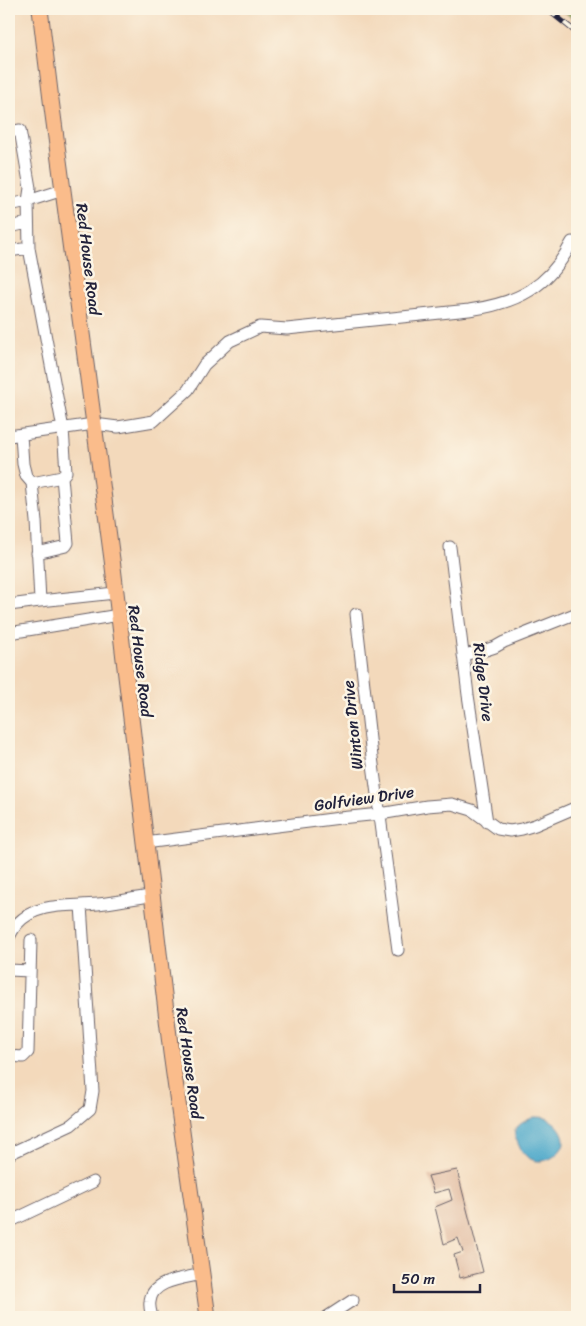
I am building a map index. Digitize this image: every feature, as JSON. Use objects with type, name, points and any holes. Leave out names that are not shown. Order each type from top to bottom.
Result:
[{"type":"main road","name":"Red House Road","points":[[40,9],[119,615],[171,1053],[208,1317]]},
{"type":"street","points":[[9,132],[20,130],[30,188],[28,201],[29,248],[63,429],[66,472],[62,478],[68,543],[66,546],[38,553]]},
{"type":"street","points":[[9,205],[63,190]]},
{"type":"street","points":[[9,227],[28,223]]},
{"type":"street","points":[[40,601],[32,483],[26,476],[15,436],[94,424],[118,427],[154,421],[188,390],[204,366],[230,341],[260,327],[287,329],[469,310],[494,306],[517,298],[551,274],[565,256],[572,242]]},
{"type":"street","points":[[9,251],[29,248]]},
{"type":"street","points":[[32,483],[62,478]]},
{"type":"street","name":"Ridge Drive","points":[[450,548],[486,822]]},
{"type":"street","points":[[9,605],[115,593]]},
{"type":"street","points":[[463,655],[486,650],[577,613]]},
{"type":"street","name":"Winton Drive","points":[[356,614],[372,757],[398,950]]},
{"type":"street","points":[[9,633],[119,615]]},
{"type":"street","name":"Golfview Drive","points":[[145,843],[452,804],[472,810],[498,829],[510,831],[522,829],[577,807]]},
{"type":"street","points":[[9,937],[17,924],[39,910],[151,896]]},
{"type":"street","points":[[9,1154],[71,1125],[90,1109],[93,1091],[81,905]]},
{"type":"street","points":[[9,1056],[23,1057],[28,1052],[31,940]]},
{"type":"street","points":[[9,970],[30,971]]},
{"type":"street","points":[[10,1217],[93,1182]]},
{"type":"street","points":[[152,1317],[150,1303],[151,1296],[156,1288],[166,1282],[202,1274]]},
{"type":"street","points":[[327,1317],[352,1300]]},
{"type":"green space","points":[[561,9],[577,9],[577,22]]},
{"type":"water","points":[[534,1117],[550,1120],[558,1126],[563,1135],[564,1144],[562,1148],[550,1159],[539,1161],[529,1158],[520,1148],[515,1136],[515,1130],[519,1125]]},
{"type":"building","points":[[457,1170],[483,1272],[460,1278],[454,1255],[463,1252],[458,1238],[444,1244],[435,1207],[452,1200],[449,1189],[434,1193],[428,1176]]},
{"type":"railway","points":[[547,9],[577,33]]}]
